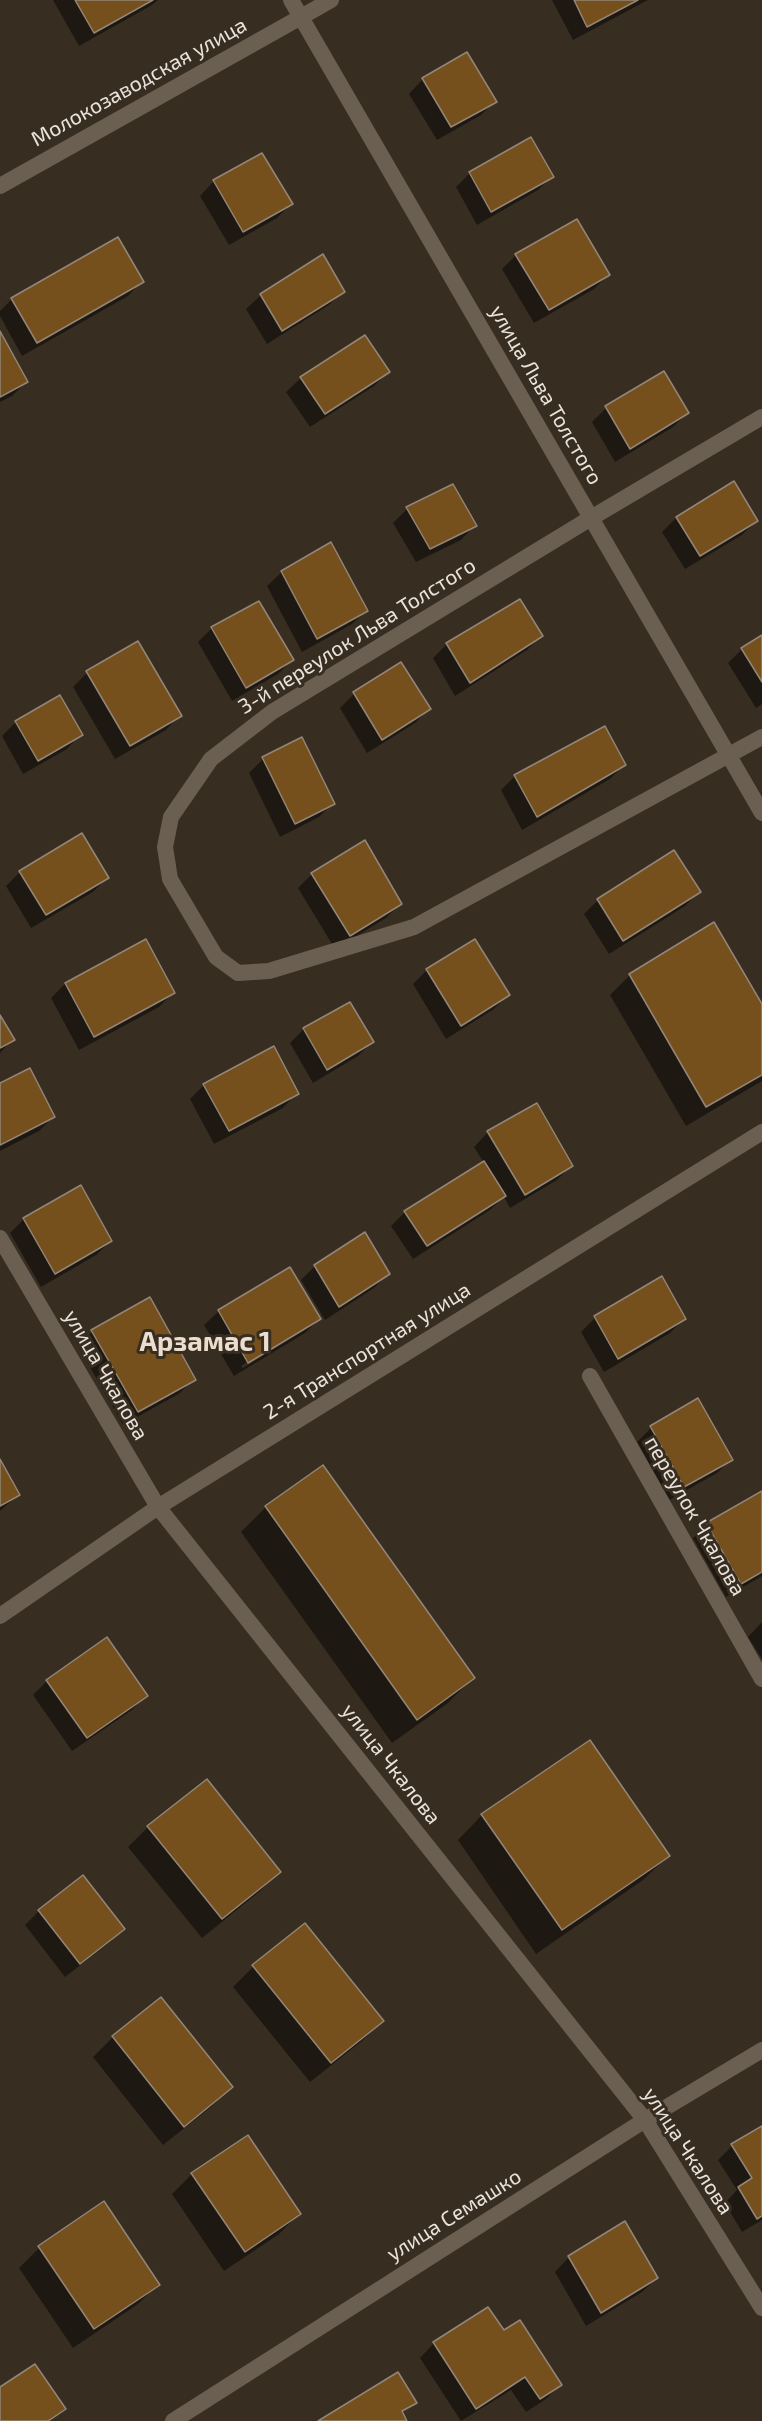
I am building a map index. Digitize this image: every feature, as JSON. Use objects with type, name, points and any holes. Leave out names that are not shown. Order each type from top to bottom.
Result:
[{"type":"street","name":"улица Льва Толстого","points":[[291,0],[762,813]]},
{"type":"street","name":"Молокозаводская улица","points":[[0,186],[331,0]]},
{"type":"street","name":"3-й переулок Льва Толстого","points":[[762,417],[272,712],[211,759],[171,816],[165,847],[170,879],[216,957],[238,973],[269,971],[414,927],[762,737]]},
{"type":"street","name":"2-я Транспортная улица","points":[[0,1616],[158,1507],[762,1132]]},
{"type":"street","name":"улица Чкалова","points":[[0,1238],[158,1507],[645,2120],[762,2308]]},
{"type":"street","name":"переулок Чкалова","points":[[590,1376],[762,1679]]},
{"type":"street","name":"улица Семашко","points":[[173,2421],[645,2120],[762,2050]]},
{"type":"building","points":[[75,0],[153,0],[94,33]]},
{"type":"building","points":[[574,0],[638,0],[587,27]]},
{"type":"building","points":[[467,52],[497,102],[451,127],[422,78]]},
{"type":"building","points":[[531,137],[554,177],[491,212],[469,172]]},
{"type":"building","points":[[262,153],[293,204],[243,232],[213,180]]},
{"type":"building","points":[[577,219],[610,275],[549,310],[515,254]]},
{"type":"building","points":[[118,237],[144,282],[37,343],[11,298]]},
{"type":"building","points":[[323,254],[345,292],[282,331],[260,294]]},
{"type":"building","points":[[0,331],[28,382],[0,397]]},
{"type":"building","points":[[365,335],[390,372],[325,414],[300,377]]},
{"type":"building","points":[[664,371],[689,413],[630,449],[605,406]]},
{"type":"building","points":[[734,481],[758,521],[700,556],[676,517]]},
{"type":"building","points":[[453,484],[477,526],[430,549],[406,507]]},
{"type":"building","points":[[331,542],[368,611],[317,639],[281,571]]},
{"type":"building","points":[[520,599],[543,636],[470,683],[446,643]]},
{"type":"building","points":[[259,601],[294,660],[246,688],[211,627]]},
{"type":"building","points":[[762,635],[762,682],[741,648]]},
{"type":"building","points":[[138,641],[182,716],[130,746],[86,671]]},
{"type":"building","points":[[401,662],[431,709],[382,740],[353,692]]},
{"type":"building","points":[[60,695],[83,735],[38,761],[15,721]]},
{"type":"building","points":[[605,726],[626,765],[537,817],[514,775]]},
{"type":"building","points":[[302,737],[335,804],[295,824],[262,757]]},
{"type":"building","points":[[82,833],[109,878],[46,915],[19,871]]},
{"type":"building","points":[[365,840],[402,904],[350,936],[311,873]]},
{"type":"building","points":[[674,850],[701,892],[623,941],[597,899]]},
{"type":"building","points":[[714,922],[762,1004],[762,1075],[706,1107],[629,974]]},
{"type":"building","points":[[146,939],[175,993],[94,1037],[65,983]]},
{"type":"building","points":[[475,939],[510,995],[461,1026],[426,969]]},
{"type":"building","points":[[350,1002],[374,1042],[327,1070],[303,1028]]},
{"type":"building","points":[[0,1015],[15,1040],[0,1048]]},
{"type":"building","points":[[274,1046],[299,1094],[229,1131],[203,1084]]},
{"type":"building","points":[[30,1068],[55,1117],[0,1145],[0,1083]]},
{"type":"building","points":[[537,1103],[573,1166],[525,1195],[487,1131]]},
{"type":"building","points":[[484,1161],[506,1196],[427,1246],[404,1211]]},
{"type":"building","points":[[81,1185],[112,1241],[55,1274],[23,1218]]},
{"type":"building","points":[[365,1232],[390,1274],[339,1307],[314,1265]]},
{"type":"building","points":[[290,1267],[321,1319],[248,1363],[218,1310]]},
{"type":"building","points":[[662,1276],[686,1319],[618,1359],[594,1316]]},
{"type":"building","points":[[150,1297],[196,1380],[138,1412],[91,1330]]},
{"type":"building","points":[[698,1398],[733,1460],[684,1487],[650,1426]]},
{"type":"building","points":[[0,1459],[20,1495],[0,1506]]},
{"type":"building","points":[[323,1465],[475,1678],[417,1720],[265,1506]]},
{"type":"building","points":[[762,1491],[762,1572],[741,1584],[706,1523]]},
{"type":"building","points":[[107,1637],[148,1696],[87,1738],[46,1680]]},
{"type":"building","points":[[590,1740],[670,1856],[562,1930],[481,1814]]},
{"type":"building","points":[[207,1779],[281,1872],[222,1919],[147,1826]]},
{"type":"building","points":[[83,1875],[125,1929],[80,1964],[38,1910]]},
{"type":"building","points":[[305,1923],[384,2021],[331,2063],[252,1965]]},
{"type":"building","points":[[161,1997],[233,2087],[184,2127],[112,2036]]},
{"type":"building","points":[[762,2126],[762,2216],[757,2219],[738,2187],[752,2178],[731,2144]]},
{"type":"building","points":[[248,2135],[301,2214],[245,2252],[191,2173]]},
{"type":"building","points":[[104,2201],[160,2285],[94,2329],[38,2246]]},
{"type":"building","points":[[625,2221],[658,2278],[601,2313],[568,2256]]},
{"type":"building","points":[[488,2307],[504,2330],[520,2320],[562,2385],[540,2399],[525,2377],[476,2409],[433,2342]]},
{"type":"building","points":[[35,2364],[66,2409],[48,2421],[0,2421],[0,2387]]},
{"type":"building","points":[[398,2372],[417,2403],[402,2411],[407,2421],[318,2421]]},
{"type":"district","name":"Арзамас 1","points":[[205,1342]]}]
